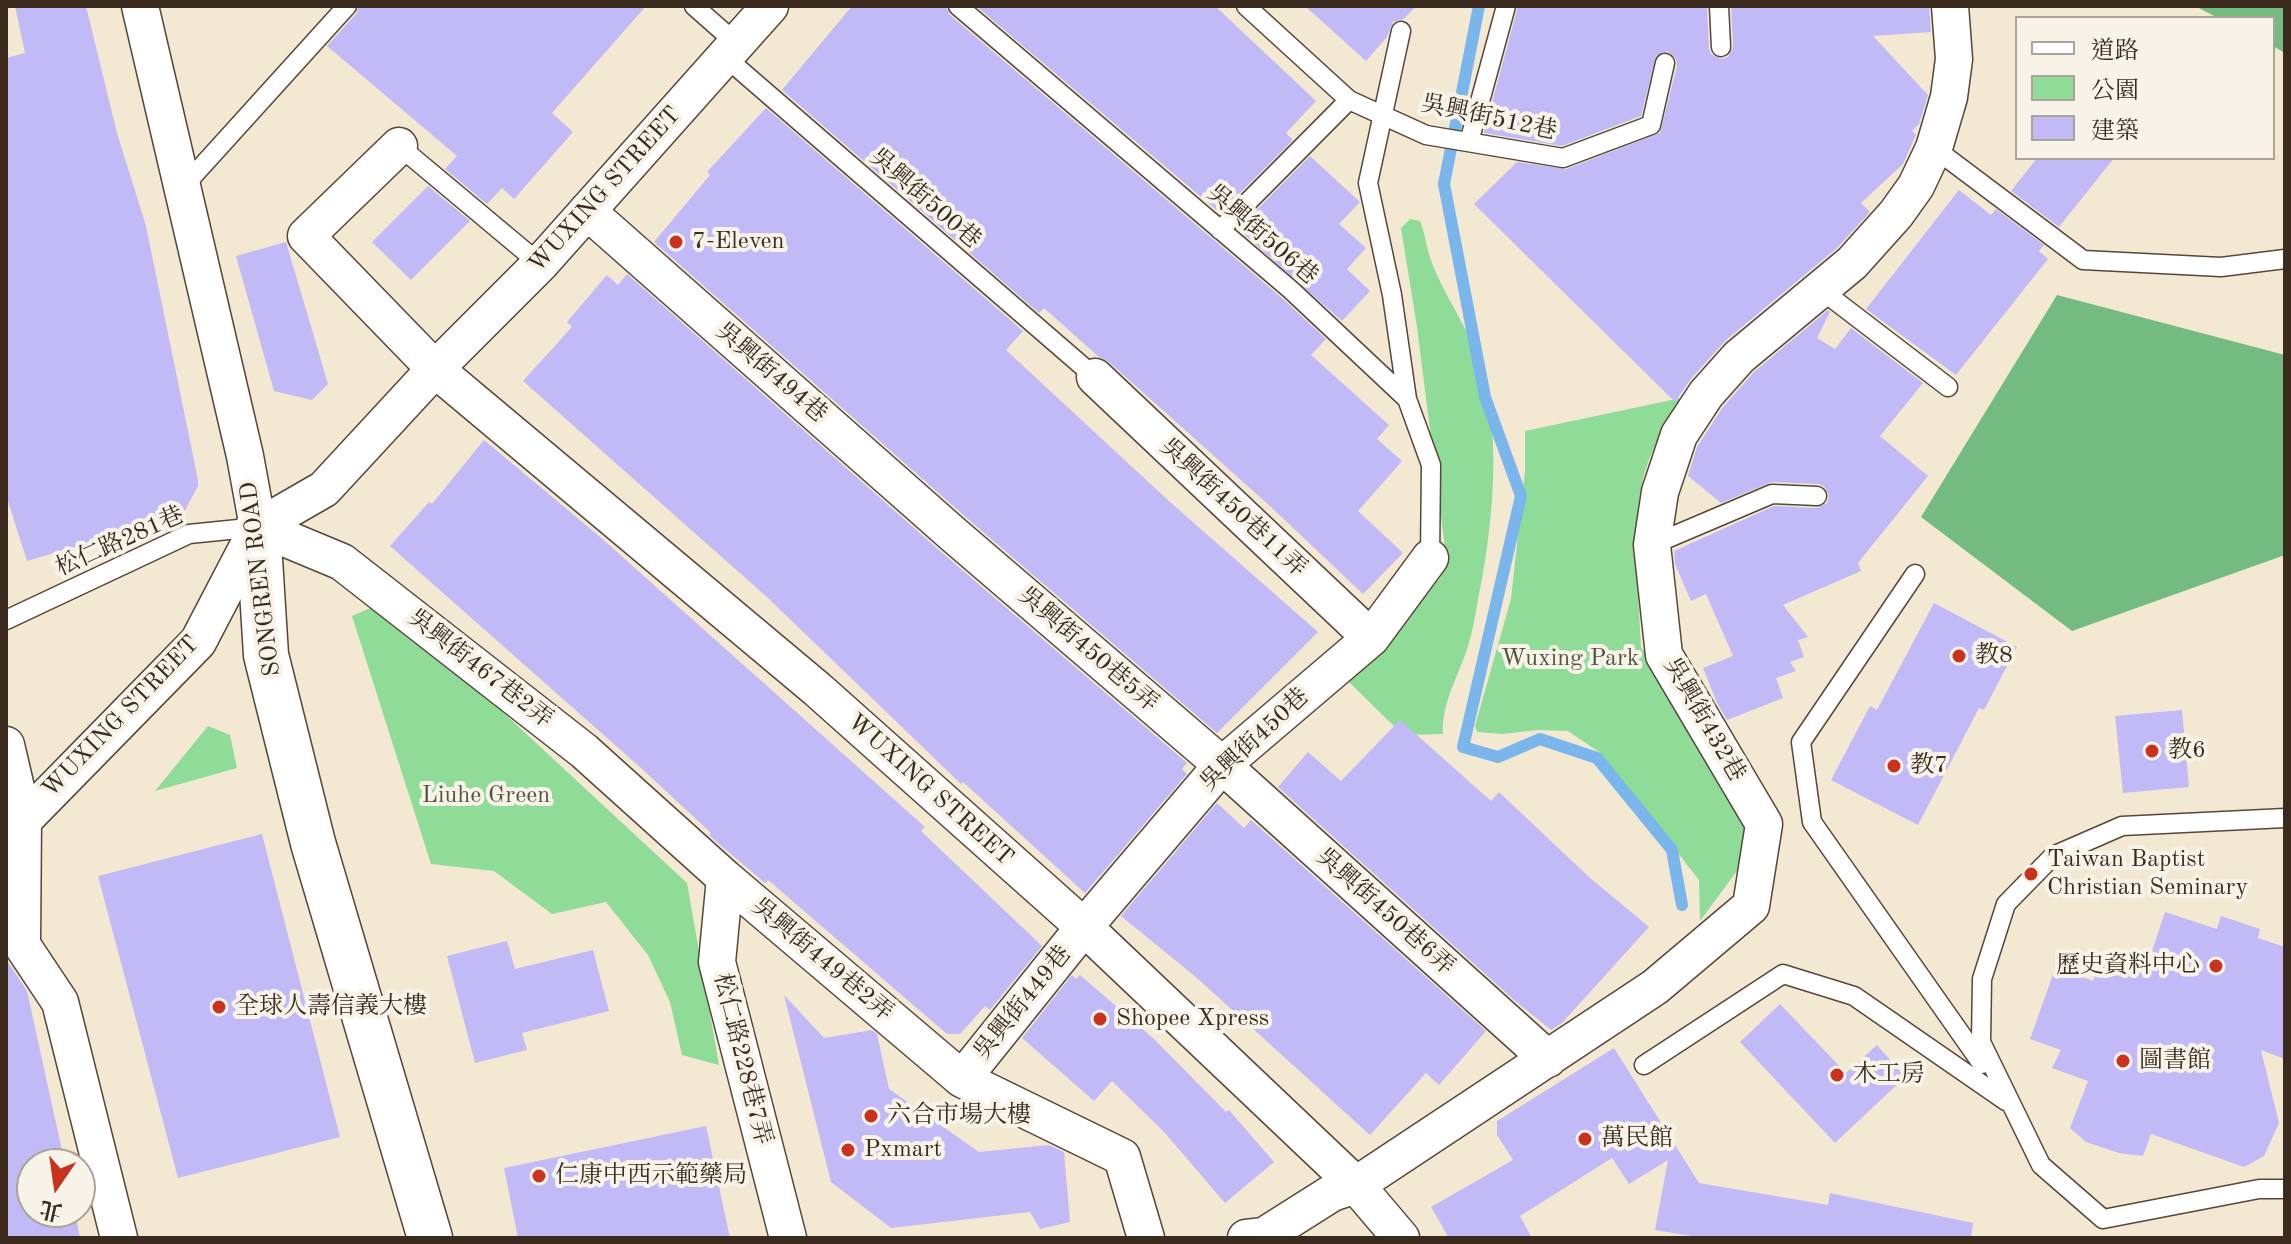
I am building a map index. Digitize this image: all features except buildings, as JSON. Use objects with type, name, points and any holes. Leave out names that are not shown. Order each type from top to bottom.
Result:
[{"type":"street","name":"SONGREN ROAD","points":[[140,6],[245,456],[258,527],[266,655],[313,843],[430,1238]]},
{"type":"street","name":"WUXING STREET","points":[[14,828],[198,642],[258,527],[324,489],[435,369],[540,264],[770,6]]},
{"type":"street","name":"吳興街432巷","points":[[1246,1238],[1264,1236],[1332,1193],[1356,1185],[1548,1059],[1655,987],[1751,906],[1764,824],[1664,655],[1652,545],[1660,492],[1679,435],[1706,394],[1739,357],[1852,263],[1896,214],[1916,186],[1934,148],[1949,97],[1954,59],[1950,6]]},
{"type":"street","points":[[399,146],[306,236],[435,369]]},
{"type":"street","name":"吳興街494巷","points":[[587,211],[954,535]]},
{"type":"street","name":"WUXING STREET","points":[[435,369],[817,689],[1084,927],[1356,1185],[1401,1238]]},
{"type":"street","name":"吳興街450巷11弄","points":[[1095,377],[1371,638]]},
{"type":"street","name":"吳興街467巷2弄","points":[[258,527],[342,562],[584,751],[684,840]]},
{"type":"street","name":"吳興街450巷5弄","points":[[954,535],[1222,765]]},
{"type":"street","name":"吳興街450巷","points":[[1084,927],[1222,765],[1371,638],[1430,558]]},
{"type":"street","points":[[6,745],[22,945],[60,1002],[119,1238]]},
{"type":"street","name":"吳興街450巷6弄","points":[[1222,765],[1548,1059]]},
{"type":"street","name":"吳興街449巷2弄","points":[[684,840],[962,1079],[1122,1157],[1146,1238]]},
{"type":"street","name":"松仁路228巷7弄","points":[[725,878],[717,962],[788,1238]]},
{"type":"street","name":"吳興街449巷","points":[[962,1079],[1084,927]]},
{"type":"lane","points":[[183,187],[347,6]]},
{"type":"lane","name":"吳興街500巷","points":[[694,6],[730,50],[1095,377]]},
{"type":"lane","name":"吳興街506巷","points":[[958,6],[1291,290],[1407,399],[1431,465],[1430,558]]},
{"type":"lane","name":"吳興街512巷","points":[[1246,6],[1349,100],[1426,135],[1563,158],[1651,125],[1665,63]]},
{"type":"lane","points":[[1469,142],[1506,6]]},
{"type":"lane","points":[[1719,6],[1721,47]]},
{"type":"lane","points":[[1401,31],[1368,183],[1392,295],[1407,399]]},
{"type":"lane","points":[[1220,230],[1349,100]]},
{"type":"lane","points":[[399,146],[540,264]]},
{"type":"lane","points":[[1934,148],[2083,260],[2221,267],[2285,259]]},
{"type":"lane","points":[[1820,289],[1948,387]]},
{"type":"lane","points":[[1652,545],[1772,494],[1817,496]]},
{"type":"lane","name":"松仁路281巷","points":[[6,620],[189,534],[258,527]]},
{"type":"lane","points":[[1915,574],[1801,742],[1812,822],[2009,1102]]},
{"type":"lane","points":[[2103,1219],[2041,1165],[1981,1042],[1982,979],[2006,904],[2053,856],[2122,826],[2285,818]]},
{"type":"lane","points":[[1644,1065],[1783,974],[1854,996],[2009,1102]]},
{"type":"lane","points":[[2103,1219],[2259,1189],[2285,1189]]},
{"type":"lane","points":[[2100,1238],[2103,1219]]},
{"type":"green space","points":[[2195,6],[2285,6],[2285,53],[2275,47],[2275,16],[2214,16]]},
{"type":"green space","points":[[1410,219],[1420,221],[1434,268],[1477,354],[1492,424],[1493,486],[1487,547],[1472,631],[1448,701],[1443,734],[1403,735],[1349,682],[1440,578],[1446,556],[1401,228]]},
{"type":"green space","points":[[2057,295],[2285,355],[2285,555],[2072,631],[1921,517]]},
{"type":"green space","name":"Wuxing Park","points":[[1681,398],[1663,429],[1642,482],[1637,523],[1641,648],[1666,672],[1703,728],[1753,849],[1700,921],[1699,880],[1599,752],[1568,731],[1502,734],[1477,732],[1475,726],[1511,599],[1525,471],[1525,431]]},
{"type":"green space","name":"Liuhe Green","points":[[384,602],[687,883],[719,1065],[682,1055],[670,1002],[648,955],[606,902],[552,914],[494,871],[431,864],[352,616]]},
{"type":"green space","points":[[208,726],[230,735],[237,768],[155,791]]},
{"type":"waterway","points":[[1479,6],[1444,184],[1485,397],[1521,496],[1463,747],[1498,757],[1540,739],[1597,758],[1672,850],[1682,905]]},
{"type":"place","name":"7-Eleven","points":[[676,242]]},
{"type":"place","name":"教8","points":[[1959,656]]},
{"type":"place","name":"教6","points":[[2152,751]]},
{"type":"place","name":"教7","points":[[1894,766]]},
{"type":"place","name":"Taiwan Baptist Christian Seminary","points":[[2031,874]]},
{"type":"place","name":"歷史資料中心","points":[[2216,966]]},
{"type":"place","name":"全球人壽信義大樓","points":[[219,1007]]},
{"type":"place","name":"Shopee Xpress","points":[[1100,1019]]},
{"type":"place","name":"圖書館","points":[[2123,1061]]},
{"type":"place","name":"木工房","points":[[1837,1075]]},
{"type":"place","name":"六合市場大樓","points":[[871,1116]]},
{"type":"place","name":"萬民館","points":[[1585,1139]]},
{"type":"place","name":"Pxmart","points":[[848,1150]]},
{"type":"place","name":"仁康中西示範藥局","points":[[539,1176]]}]
